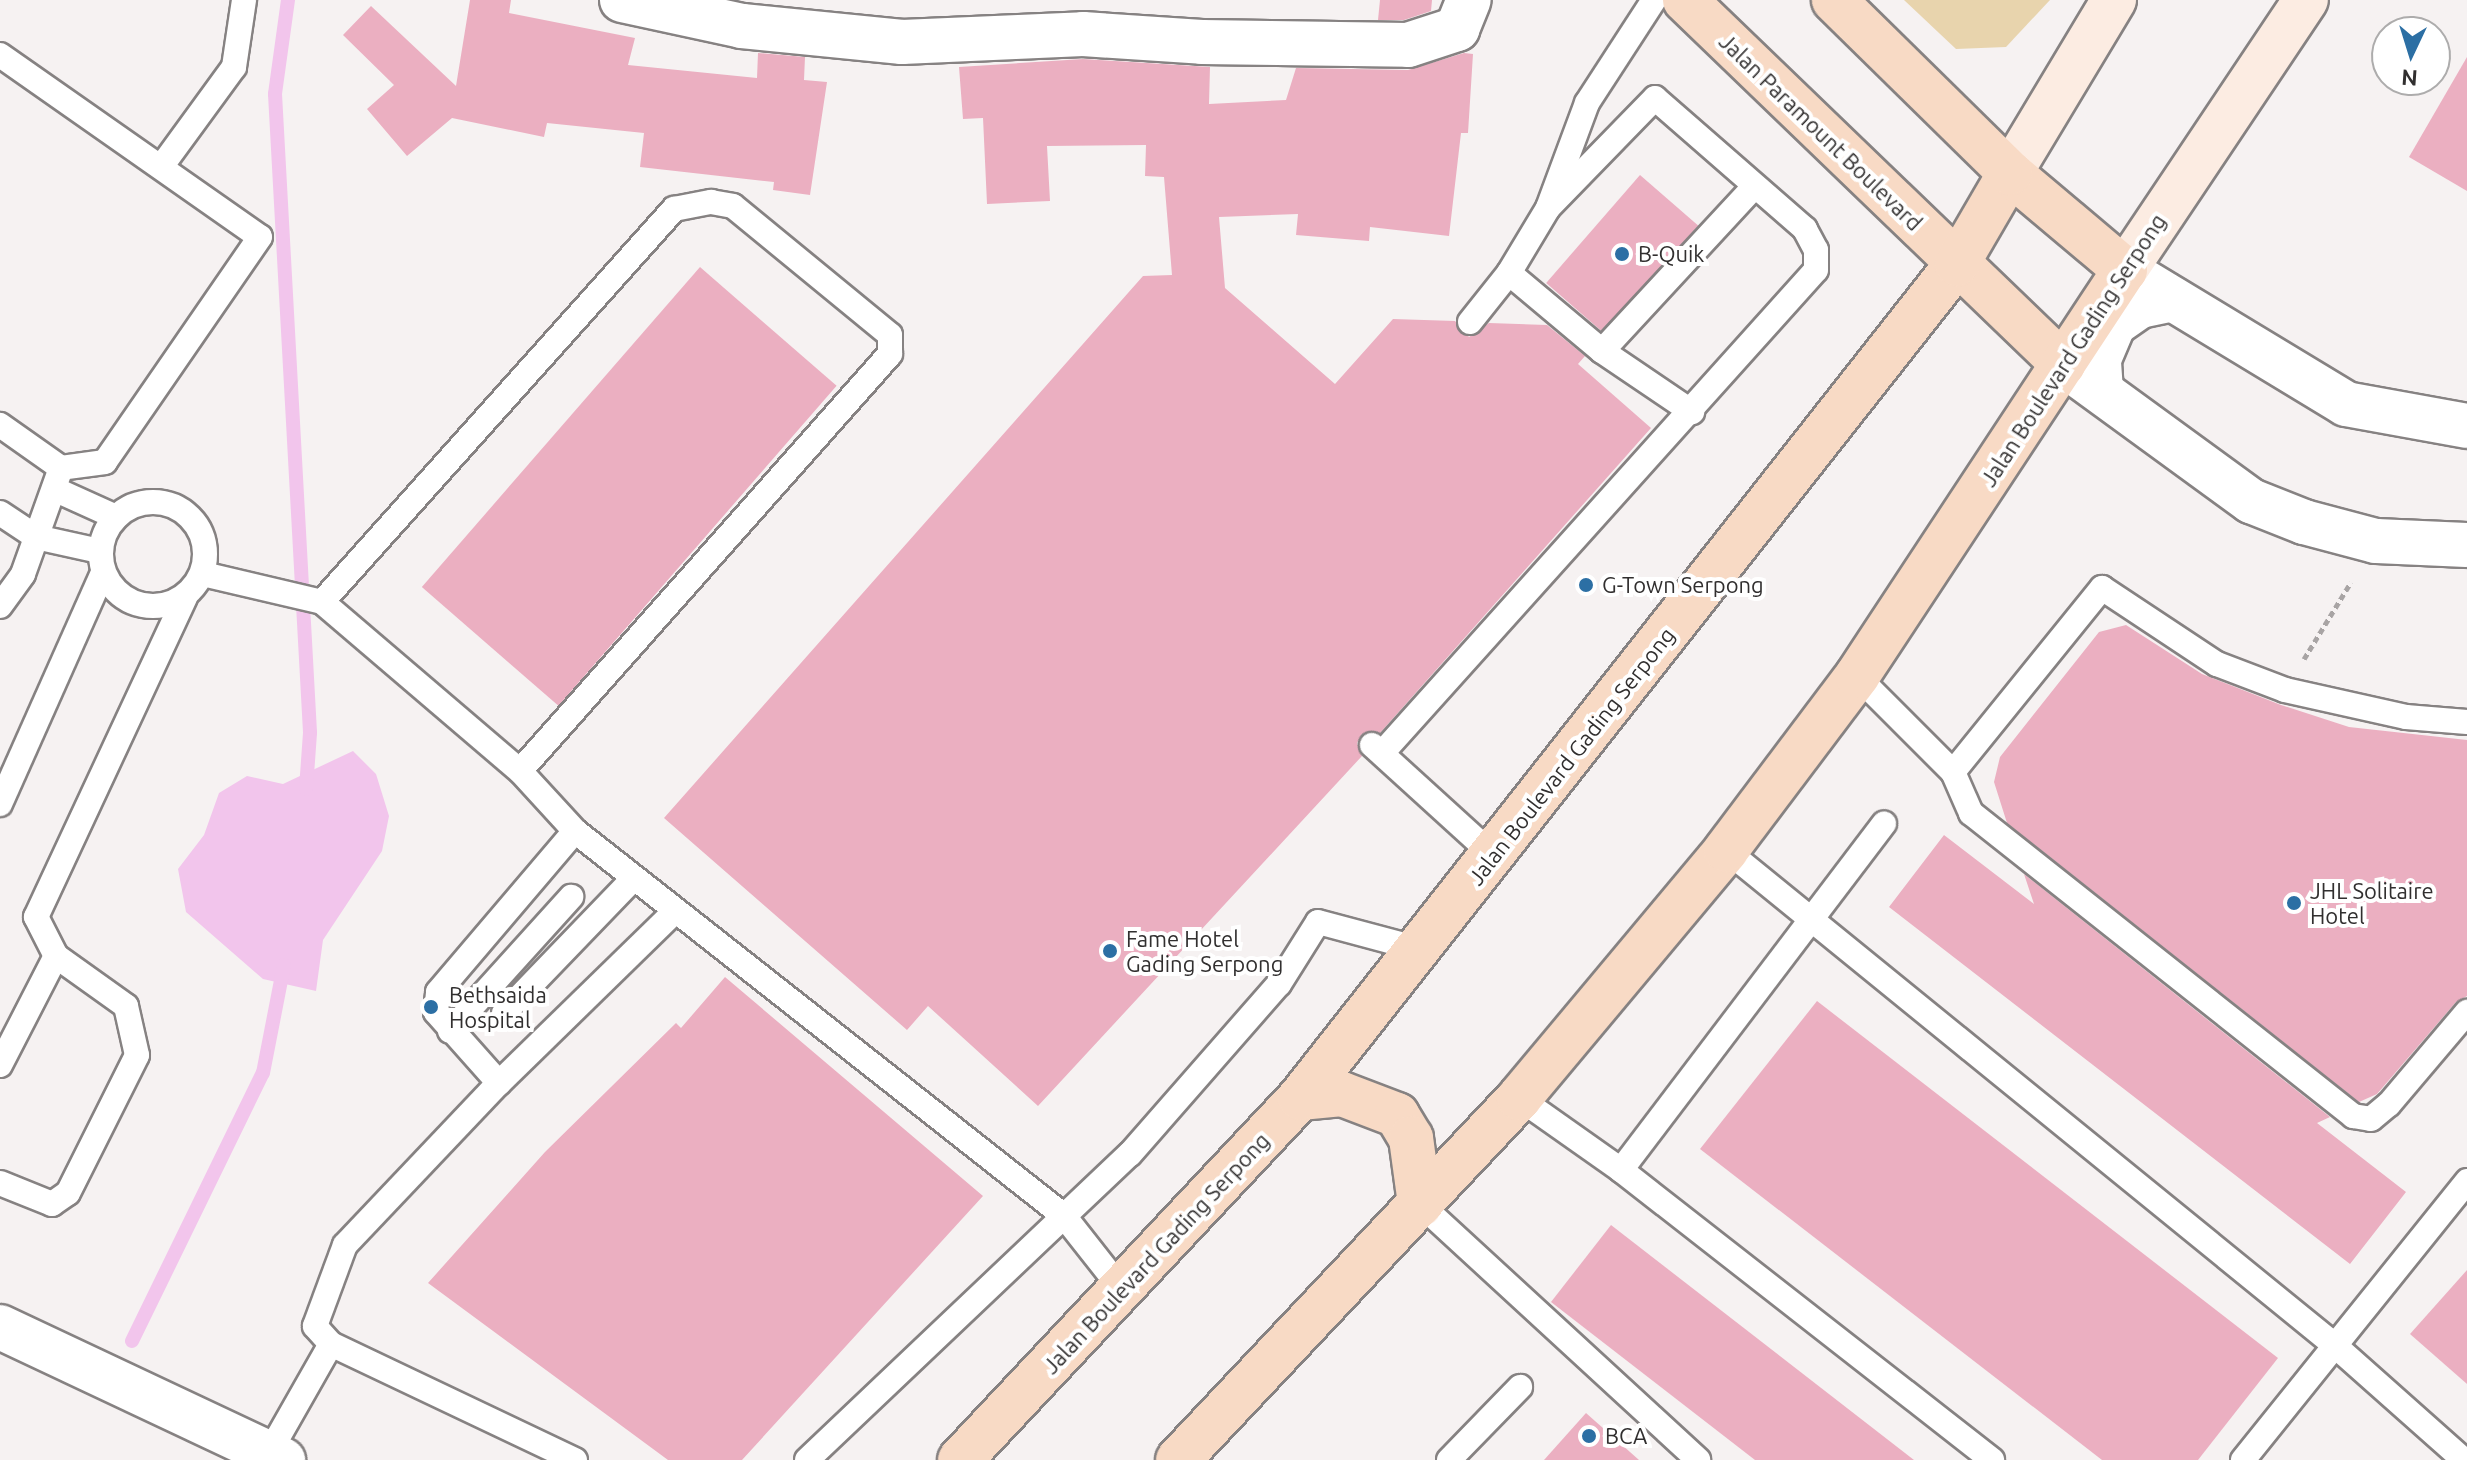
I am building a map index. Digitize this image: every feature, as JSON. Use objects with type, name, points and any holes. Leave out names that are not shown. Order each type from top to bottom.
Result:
[{"type":"main road","name":"Jalan Paramount Boulevard","points":[[1685,0],[2063,364]]},
{"type":"main road","points":[[1834,0],[2010,173],[2125,270]]},
{"type":"main road","name":"Jalan Boulevard Gading Serpong","points":[[960,1460],[1123,1291],[1300,1098],[1419,949],[1957,264],[2114,0]]},
{"type":"main road","name":"Jalan Boulevard Gading Serpong","points":[[1196,1452],[1519,1098],[1726,850],[1857,676],[2306,0]]},
{"type":"main road","points":[[1300,1098],[1342,1094],[1397,1115],[1411,1138],[1420,1204]]},
{"type":"street","points":[[622,0],[742,26],[902,42],[1080,17],[1202,42],[1408,45],[1457,29],[1469,0]]},
{"type":"street","points":[[2125,270],[2346,404],[2467,426]]},
{"type":"street","points":[[2101,391],[2099,359],[2114,324],[2140,306],[2172,299]]},
{"type":"street","points":[[2063,364],[2251,501],[2376,541],[2467,545]]},
{"type":"street","points":[[0,1327],[276,1456]]},
{"type":"lane","points":[[161,167],[234,67],[244,0]]},
{"type":"lane","points":[[1470,322],[1509,273],[1548,208],[1587,103],[1654,0]]},
{"type":"lane","points":[[0,55],[260,237],[105,462],[57,479]]},
{"type":"lane","points":[[1493,855],[1377,749],[1692,412],[1816,270],[1816,250],[1805,229],[1655,98],[1548,208]]},
{"type":"lane","points":[[1602,351],[1754,187]]},
{"type":"lane","points":[[322,602],[674,209],[702,202],[733,206],[890,335],[890,354],[520,771]]},
{"type":"lane","points":[[1509,273],[1602,351],[1692,412]]},
{"type":"lane","points":[[0,425],[57,479],[116,517]]},
{"type":"lane","points":[[0,606],[23,574],[57,479]]},
{"type":"lane","points":[[0,804],[101,562],[105,529],[128,506],[159,500],[189,514],[205,542],[203,574],[185,597],[36,917],[56,956],[126,1006],[137,1055],[68,1193],[52,1204],[0,1183]]},
{"type":"lane","points":[[0,513],[36,537],[101,562],[124,600],[158,608],[185,597]]},
{"type":"lane","points":[[203,574],[322,602],[520,771],[575,831],[633,879],[931,1107],[1064,1216],[1123,1291]]},
{"type":"lane","points":[[1953,772],[2102,588],[2217,664],[2285,690],[2406,717],[2467,722]]},
{"type":"lane","points":[[1857,676],[1953,772],[1971,813],[2353,1116],[2371,1119],[2389,1104],[2467,1012]]},
{"type":"lane","points":[[1621,1170],[1884,823]]},
{"type":"lane","points":[[499,1083],[436,1012],[442,983],[575,831]]},
{"type":"lane","points":[[1726,850],[2332,1343],[2464,1460]]},
{"type":"lane","points":[[504,1013],[633,879]]},
{"type":"lane","points":[[450,1031],[571,897]]},
{"type":"lane","points":[[575,1460],[331,1344],[315,1326],[345,1245],[499,1083],[674,912]]},
{"type":"lane","points":[[807,1460],[1130,1154],[1279,984],[1318,922],[1419,949]]},
{"type":"lane","points":[[0,1065],[56,956]]},
{"type":"lane","points":[[1519,1098],[1621,1170],[1992,1460]]},
{"type":"lane","points":[[2243,1460],[2332,1343],[2467,1181]]},
{"type":"lane","points":[[1420,1204],[1698,1460]]},
{"type":"lane","points":[[276,1456],[331,1344]]},
{"type":"lane","points":[[1449,1460],[1520,1387]]},
{"type":"path","points":[[2285,690],[2376,541]]},
{"type":"shaded area","points":[[1904,0],[2050,0],[2006,47],[1956,49]]},
{"type":"shaded area","points":[[353,751],[376,774],[389,816],[382,851],[323,940],[316,991],[263,979],[186,912],[178,869],[204,835],[219,793],[247,776],[283,784]]},
{"type":"building","points":[[470,0],[511,0],[509,13],[635,38],[628,65],[757,78],[758,53],[805,57],[804,80],[827,82],[810,195],[773,190],[774,182],[640,167],[644,133],[547,123],[544,137],[452,118],[407,156],[367,109],[394,85],[343,35],[371,6],[456,86]]},
{"type":"building","points":[[1380,0],[1432,0],[1431,11],[1404,20],[1378,20]]},
{"type":"building","points":[[1464,53],[1473,54],[1468,133],[1461,133],[1449,236],[1370,227],[1369,241],[1296,235],[1298,214],[1219,217],[1225,288],[1335,384],[1393,319],[1455,321],[1469,337],[1489,323],[1547,325],[1585,356],[1578,364],[1651,428],[1380,733],[1362,734],[1357,743],[1362,756],[1038,1106],[928,1006],[907,1030],[664,818],[1143,276],[1172,275],[1164,177],[1145,176],[1146,145],[1047,146],[1050,201],[987,204],[983,118],[963,119],[959,67],[1083,59],[1210,67],[1209,104],[1286,100],[1296,68],[1408,70]]},
{"type":"building","points":[[2467,57],[2467,191],[2409,157],[2444,96],[2451,96],[2451,85]]},
{"type":"building","name":"B-Quik","points":[[1640,175],[1698,226],[1604,333],[1546,283]]},
{"type":"building","points":[[700,267],[837,386],[558,706],[422,587]]},
{"type":"building","name":"JHL Solitaire Hotel","points":[[2126,625],[2202,674],[2281,705],[2349,727],[2467,740],[2467,996],[2456,1002],[2377,1094],[2359,1102],[2007,823],[1994,782],[2000,757],[2099,632]]},
{"type":"building","points":[[1944,835],[2034,904],[2024,874],[2330,1117],[2317,1123],[2406,1192],[2350,1264],[1889,907]]},
{"type":"building","points":[[725,977],[983,1196],[742,1460],[668,1460],[428,1283],[545,1152],[676,1023],[681,1028]]},
{"type":"building","points":[[1817,1001],[2278,1358],[2198,1460],[2102,1460],[1700,1149]]},
{"type":"building","points":[[1611,1225],[1914,1460],[1755,1460],[1551,1302]]},
{"type":"building","points":[[2467,1270],[2467,1384],[2410,1334]]},
{"type":"building","name":"BCA","points":[[1586,1413],[1639,1460],[1544,1460]]},
{"type":"waterway","points":[[288,0],[275,94],[310,733],[306,789]]},
{"type":"waterway","points":[[132,1341],[263,1073],[284,965]]},
{"type":"place","name":"B-Quik","points":[[1622,254]]},
{"type":"place","name":"G-Town Serpong","points":[[1586,585]]},
{"type":"place","name":"JHL Solitaire Hotel","points":[[2294,903]]},
{"type":"place","name":"Fame Hotel Gading Serpong","points":[[1110,951]]},
{"type":"place","name":"Bethsaida Hospital","points":[[431,1007]]},
{"type":"place","name":"BCA","points":[[1589,1436]]}]
